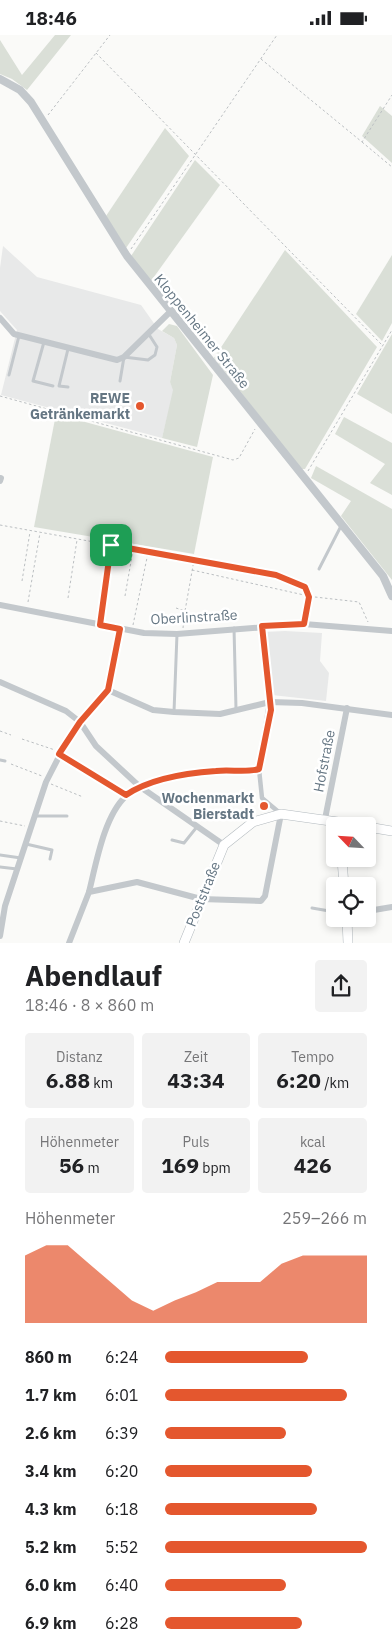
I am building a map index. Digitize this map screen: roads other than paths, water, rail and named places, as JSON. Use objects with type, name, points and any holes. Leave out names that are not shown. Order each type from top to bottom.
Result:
[{"type":"main road","points":[[224,845],[253,822],[281,814],[325,819]]},
{"type":"main road","points":[[376,828],[392,831]]},
{"type":"main road","name":"Poststraße","points":[[184,943],[200,899],[224,845]]},
{"type":"main road","points":[[347,927],[348,943]]},
{"type":"street","name":"Kloppenheimer Straße","points":[[0,79],[20,90],[43,122],[127,256],[383,576],[392,596]]},
{"type":"street","points":[[0,318],[10,332],[114,360],[124,357],[171,311]]},
{"type":"street","name":"Oberlinstraße","points":[[0,605],[132,631],[179,633],[304,624],[392,631]]},
{"type":"street","points":[[0,935],[5,906],[47,780],[60,752],[80,722],[108,690],[120,629]]},
{"type":"street","points":[[0,682],[66,711],[80,722],[96,746],[139,787],[196,828],[224,845]]},
{"type":"street","points":[[108,690],[153,710],[174,712],[220,714],[270,702],[392,715]]},
{"type":"street","points":[[89,892],[137,882],[200,899],[261,901],[265,896],[281,814],[262,798],[259,769],[270,702]]},
{"type":"street","name":"Hofstraße","points":[[325,819],[347,709]]},
{"type":"street","points":[[69,943],[89,892],[108,827],[120,802],[126,795],[139,787],[165,779],[216,771],[259,769]]},
{"type":"street","points":[[376,910],[392,907]]},
{"type":"lane","points":[[120,381],[124,357],[148,360],[155,355],[157,347],[148,333]]},
{"type":"lane","points":[[9,375],[20,335]]},
{"type":"lane","points":[[44,342],[33,381],[53,386]]},
{"type":"lane","points":[[68,348],[60,386],[68,387]]},
{"type":"lane","points":[[319,569],[341,525]]},
{"type":"lane","points":[[272,574],[305,587],[309,597],[304,624]]},
{"type":"lane","points":[[234,628],[236,709]]},
{"type":"lane","points":[[174,712],[179,633]]},
{"type":"lane","points":[[0,760],[6,761]]},
{"type":"lane","points":[[34,816],[67,815]]},
{"type":"lane","points":[[172,840],[184,843],[196,828]]},
{"type":"lane","points":[[26,844],[52,850],[50,859]]},
{"type":"lane","points":[[0,855],[22,858]]},
{"type":"lane","points":[[0,867],[18,869]]},
{"type":"lane","points":[[312,908],[326,910]]},
{"type":"place","name":"REWE Getränkemarkt","points":[[140,406]]},
{"type":"place","name":"Wochenmarkt Bierstadt","points":[[264,806]]}]
